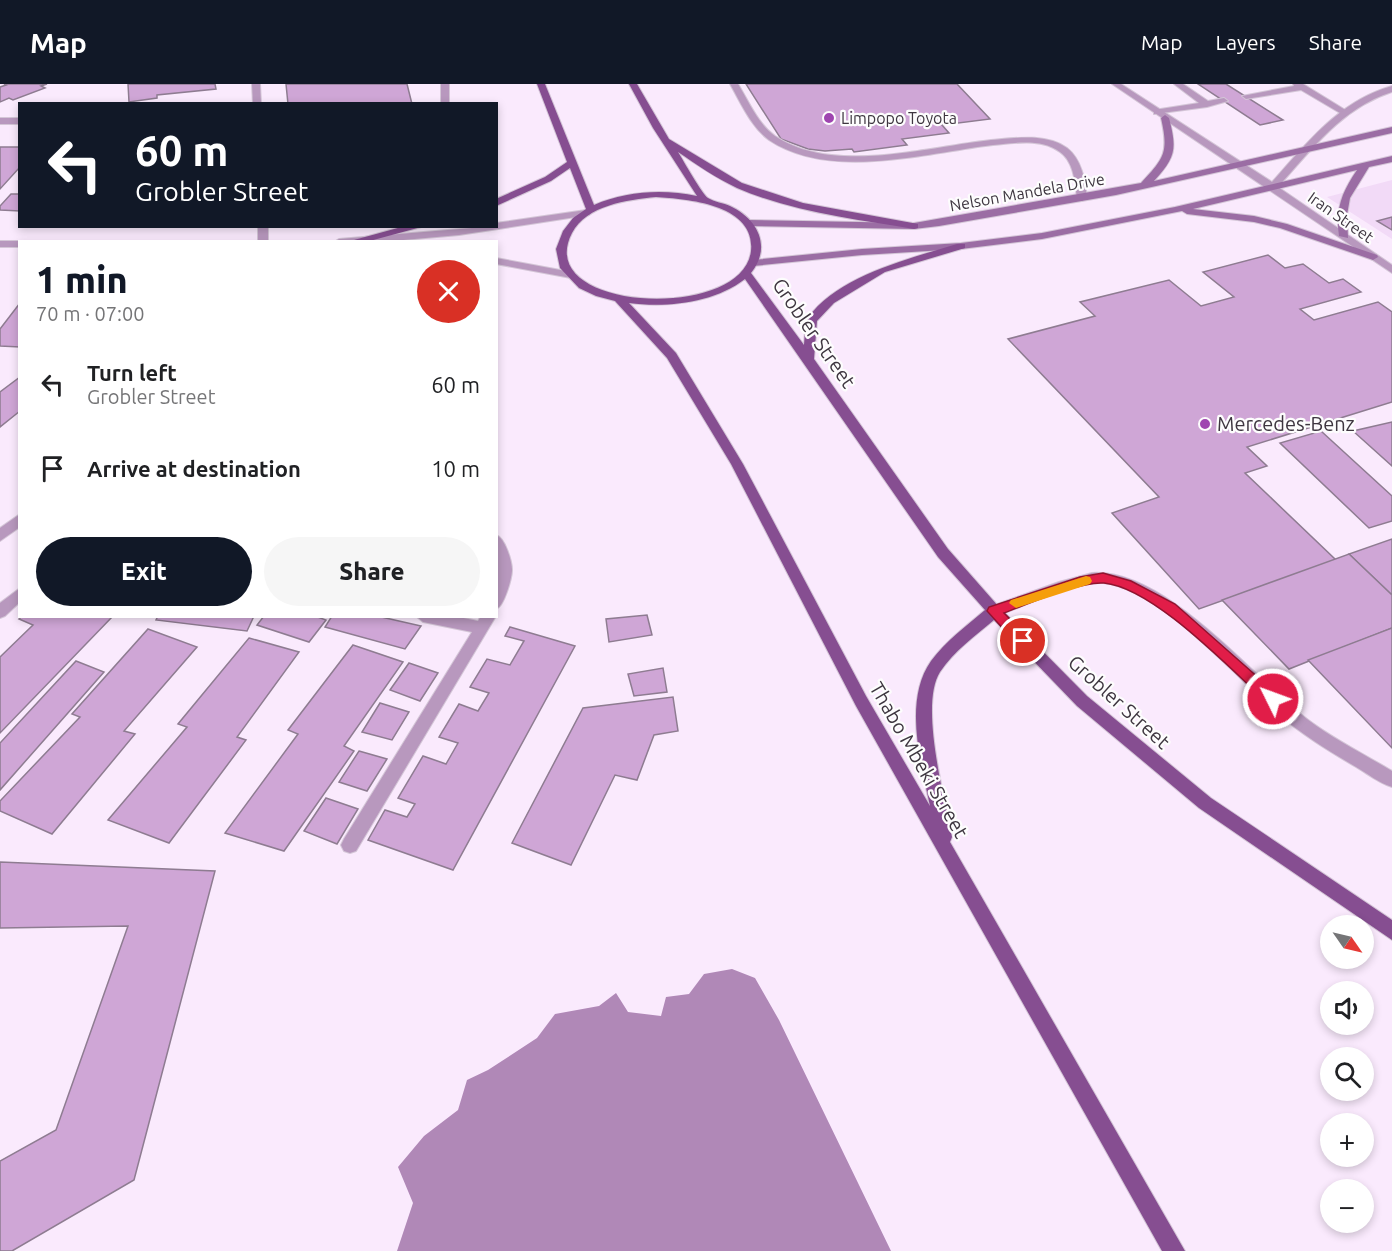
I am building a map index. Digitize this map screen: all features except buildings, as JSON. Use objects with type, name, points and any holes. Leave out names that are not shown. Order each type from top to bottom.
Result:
[{"type":"main road","points":[[541,84],[573,162],[588,212]]},
{"type":"main road","points":[[633,84],[703,198]]},
{"type":"main road","points":[[1145,185],[1167,162],[1171,154],[1161,115]]},
{"type":"main road","name":"Nelson Mandela Drive","points":[[748,223],[914,226],[1019,211],[1241,165],[1392,130]]},
{"type":"main road","points":[[669,142],[706,167],[741,186],[825,210],[914,226]]},
{"type":"main road","points":[[750,268],[862,252],[961,246],[1042,236],[1176,210],[1392,159]]},
{"type":"main road","points":[[498,201],[548,178],[573,162]]},
{"type":"main road","points":[[1344,236],[1340,216],[1341,206],[1345,194],[1365,166]]},
{"type":"main road","points":[[571,275],[563,262],[562,243],[573,224],[588,212],[611,202],[644,195],[680,194],[703,198],[729,208],[748,223],[756,236],[758,249],[750,268]]},
{"type":"main road","points":[[1176,210],[1254,219],[1283,226],[1373,257]]},
{"type":"main road","points":[[359,240],[411,228]]},
{"type":"main road","points":[[808,362],[812,320],[830,301],[881,270],[961,246]]},
{"type":"main road","name":"Thabo Mbeki Street","points":[[571,275],[583,284],[618,298],[644,303],[673,302],[700,297],[723,289],[750,268]]},
{"type":"main road","name":"Grobler Street","points":[[750,268],[808,362],[937,544],[994,611],[1082,701],[1205,803],[1392,931]]},
{"type":"main road","name":"Thabo Mbeki Street","points":[[618,298],[672,356],[737,464],[861,701],[1174,1251]]},
{"type":"main road","points":[[946,849],[927,737],[925,699],[930,676],[942,659],[994,611]]},
{"type":"street","points":[[256,84],[257,102]]},
{"type":"street","points":[[445,84],[445,102]]},
{"type":"street","points":[[734,84],[771,138],[796,150],[821,156],[857,159],[879,158],[960,145],[1020,140],[1041,141],[1062,149],[1072,160],[1079,174],[1082,198]]},
{"type":"street","name":"Iran Street","points":[[1116,84],[1241,165],[1392,270]]},
{"type":"street","points":[[1178,84],[1208,104]]},
{"type":"street","points":[[1246,96],[1299,86],[1343,111]]},
{"type":"street","points":[[1273,188],[1343,111],[1364,98],[1392,89]]},
{"type":"street","points":[[1161,115],[1224,101]]},
{"type":"street","points":[[0,121],[18,121]]},
{"type":"street","points":[[498,226],[588,212]]},
{"type":"street","points":[[359,240],[485,228]]},
{"type":"street","points":[[0,244],[18,244]]},
{"type":"street","points":[[498,261],[571,275]]},
{"type":"street","points":[[0,536],[18,521]]},
{"type":"street","points":[[498,547],[505,570],[498,596]]},
{"type":"street","points":[[994,611],[1080,582],[1103,578],[1127,585],[1170,608],[1302,725],[1392,780]]},
{"type":"street","points":[[0,612],[18,595]]},
{"type":"street","points":[[350,845],[485,622],[444,618]]},
{"type":"shaded area","points":[[1392,180],[1392,239],[1327,197]]},
{"type":"shaded area","points":[[732,969],[755,978],[779,1020],[891,1251],[397,1251],[413,1203],[398,1167],[424,1136],[458,1110],[467,1080],[488,1070],[537,1038],[555,1014],[599,1006],[616,993],[628,1012],[661,1016],[666,997],[689,994],[704,974]]},
{"type":"slow traffic","points":[[1016,603],[1086,581]]},
{"type":"place","name":"Limpopo Toyota","points":[[829,118]]},
{"type":"place","name":"Mercedes-Benz","points":[[1205,424]]},
{"type":"route","points":[[1023,641],[994,611],[1080,582],[1103,578],[1127,585],[1170,608],[1273,699]]}]
